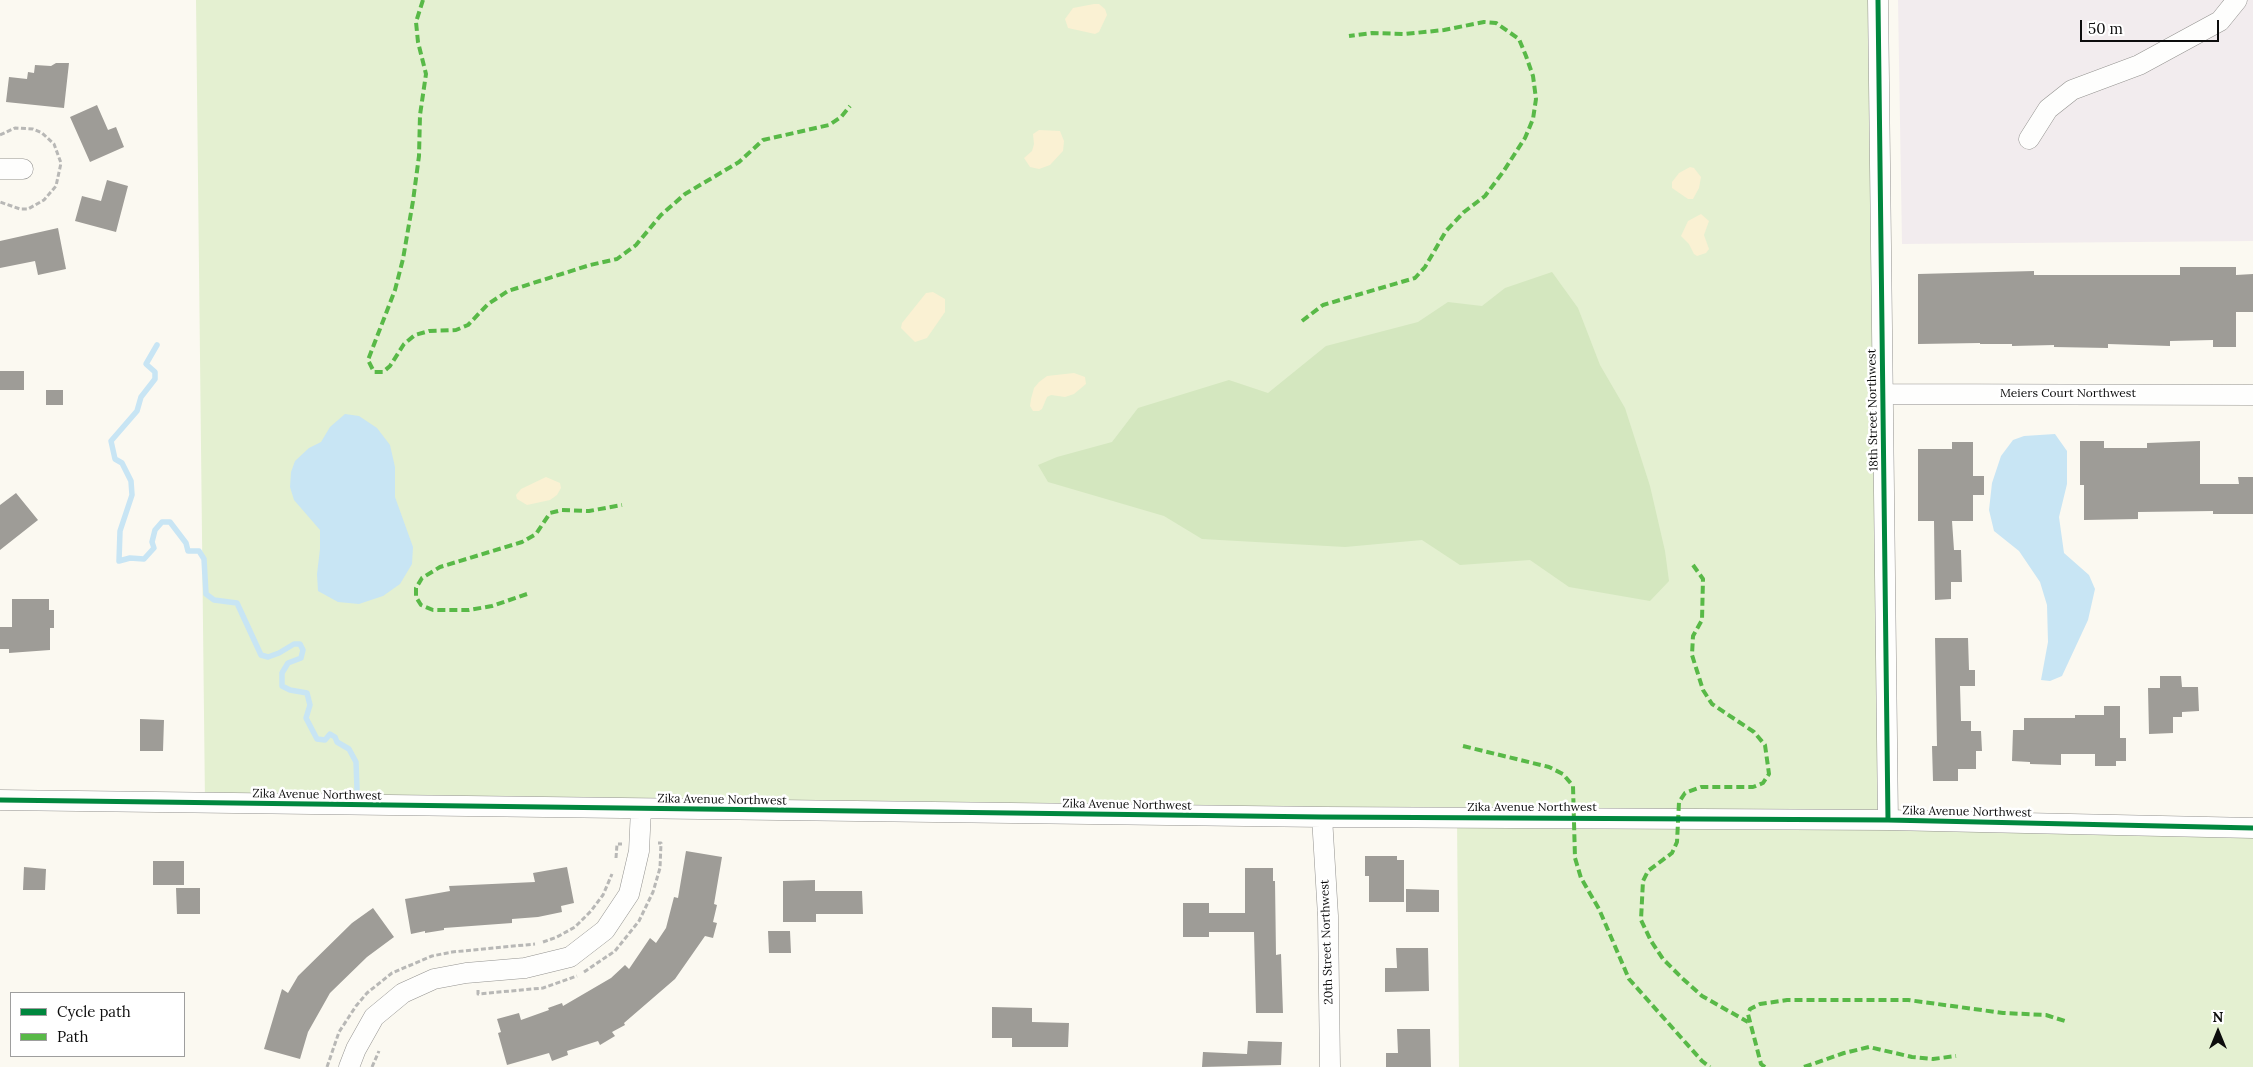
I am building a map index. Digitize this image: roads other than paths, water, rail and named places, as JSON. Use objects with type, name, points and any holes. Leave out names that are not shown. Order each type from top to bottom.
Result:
[{"type":"street","name":"18th Street Northwest","points":[[1878,0],[1888,820]]},
{"type":"street","points":[[2029,139],[2048,109],[2072,90],[2147,61],[2220,21],[2238,0]]},
{"type":"street","points":[[0,169],[23,169]]},
{"type":"street","name":"Meiers Court Northwest","points":[[1883,394],[2253,395]]},
{"type":"street","name":"Zika Avenue Northwest","points":[[0,800],[1322,818],[1888,820],[2253,828]]},
{"type":"street","points":[[349,1067],[356,1049],[374,1017],[403,993],[434,978],[525,968],[570,957],[605,930],[629,894],[640,851],[641,809]]},
{"type":"street","name":"20th Street Northwest","points":[[1322,818],[1328,916],[1330,1067]]},
{"type":"water","points":[[345,414],[359,416],[377,428],[390,445],[395,467],[395,497],[413,547],[412,564],[400,584],[383,596],[359,604],[338,602],[318,591],[317,574],[320,530],[294,500],[290,487],[291,472],[295,461],[309,448],[321,442],[330,427]]},
{"type":"water","points":[[2055,434],[2067,451],[2067,484],[2059,517],[2064,553],[2089,575],[2095,589],[2088,620],[2062,676],[2050,681],[2041,680],[2048,642],[2047,605],[2040,582],[2019,551],[1994,531],[1989,510],[1992,483],[2001,456],[2013,440],[2024,436]]},
{"type":"waterway","points":[[157,345],[146,364],[155,372],[155,379],[141,397],[137,411],[111,441],[115,459],[122,463],[131,481],[132,495],[120,531],[119,561],[130,558],[144,559],[154,548],[152,542],[155,530],[162,522],[170,522],[186,543],[188,551],[199,551],[204,559],[206,594],[214,600],[237,603],[261,655],[268,657],[294,644],[300,644],[303,650],[301,658],[288,663],[282,673],[282,686],[290,690],[307,693],[310,705],[306,718],[317,739],[325,740],[330,734],[335,737],[337,742],[349,749],[356,762],[357,789]]}]
